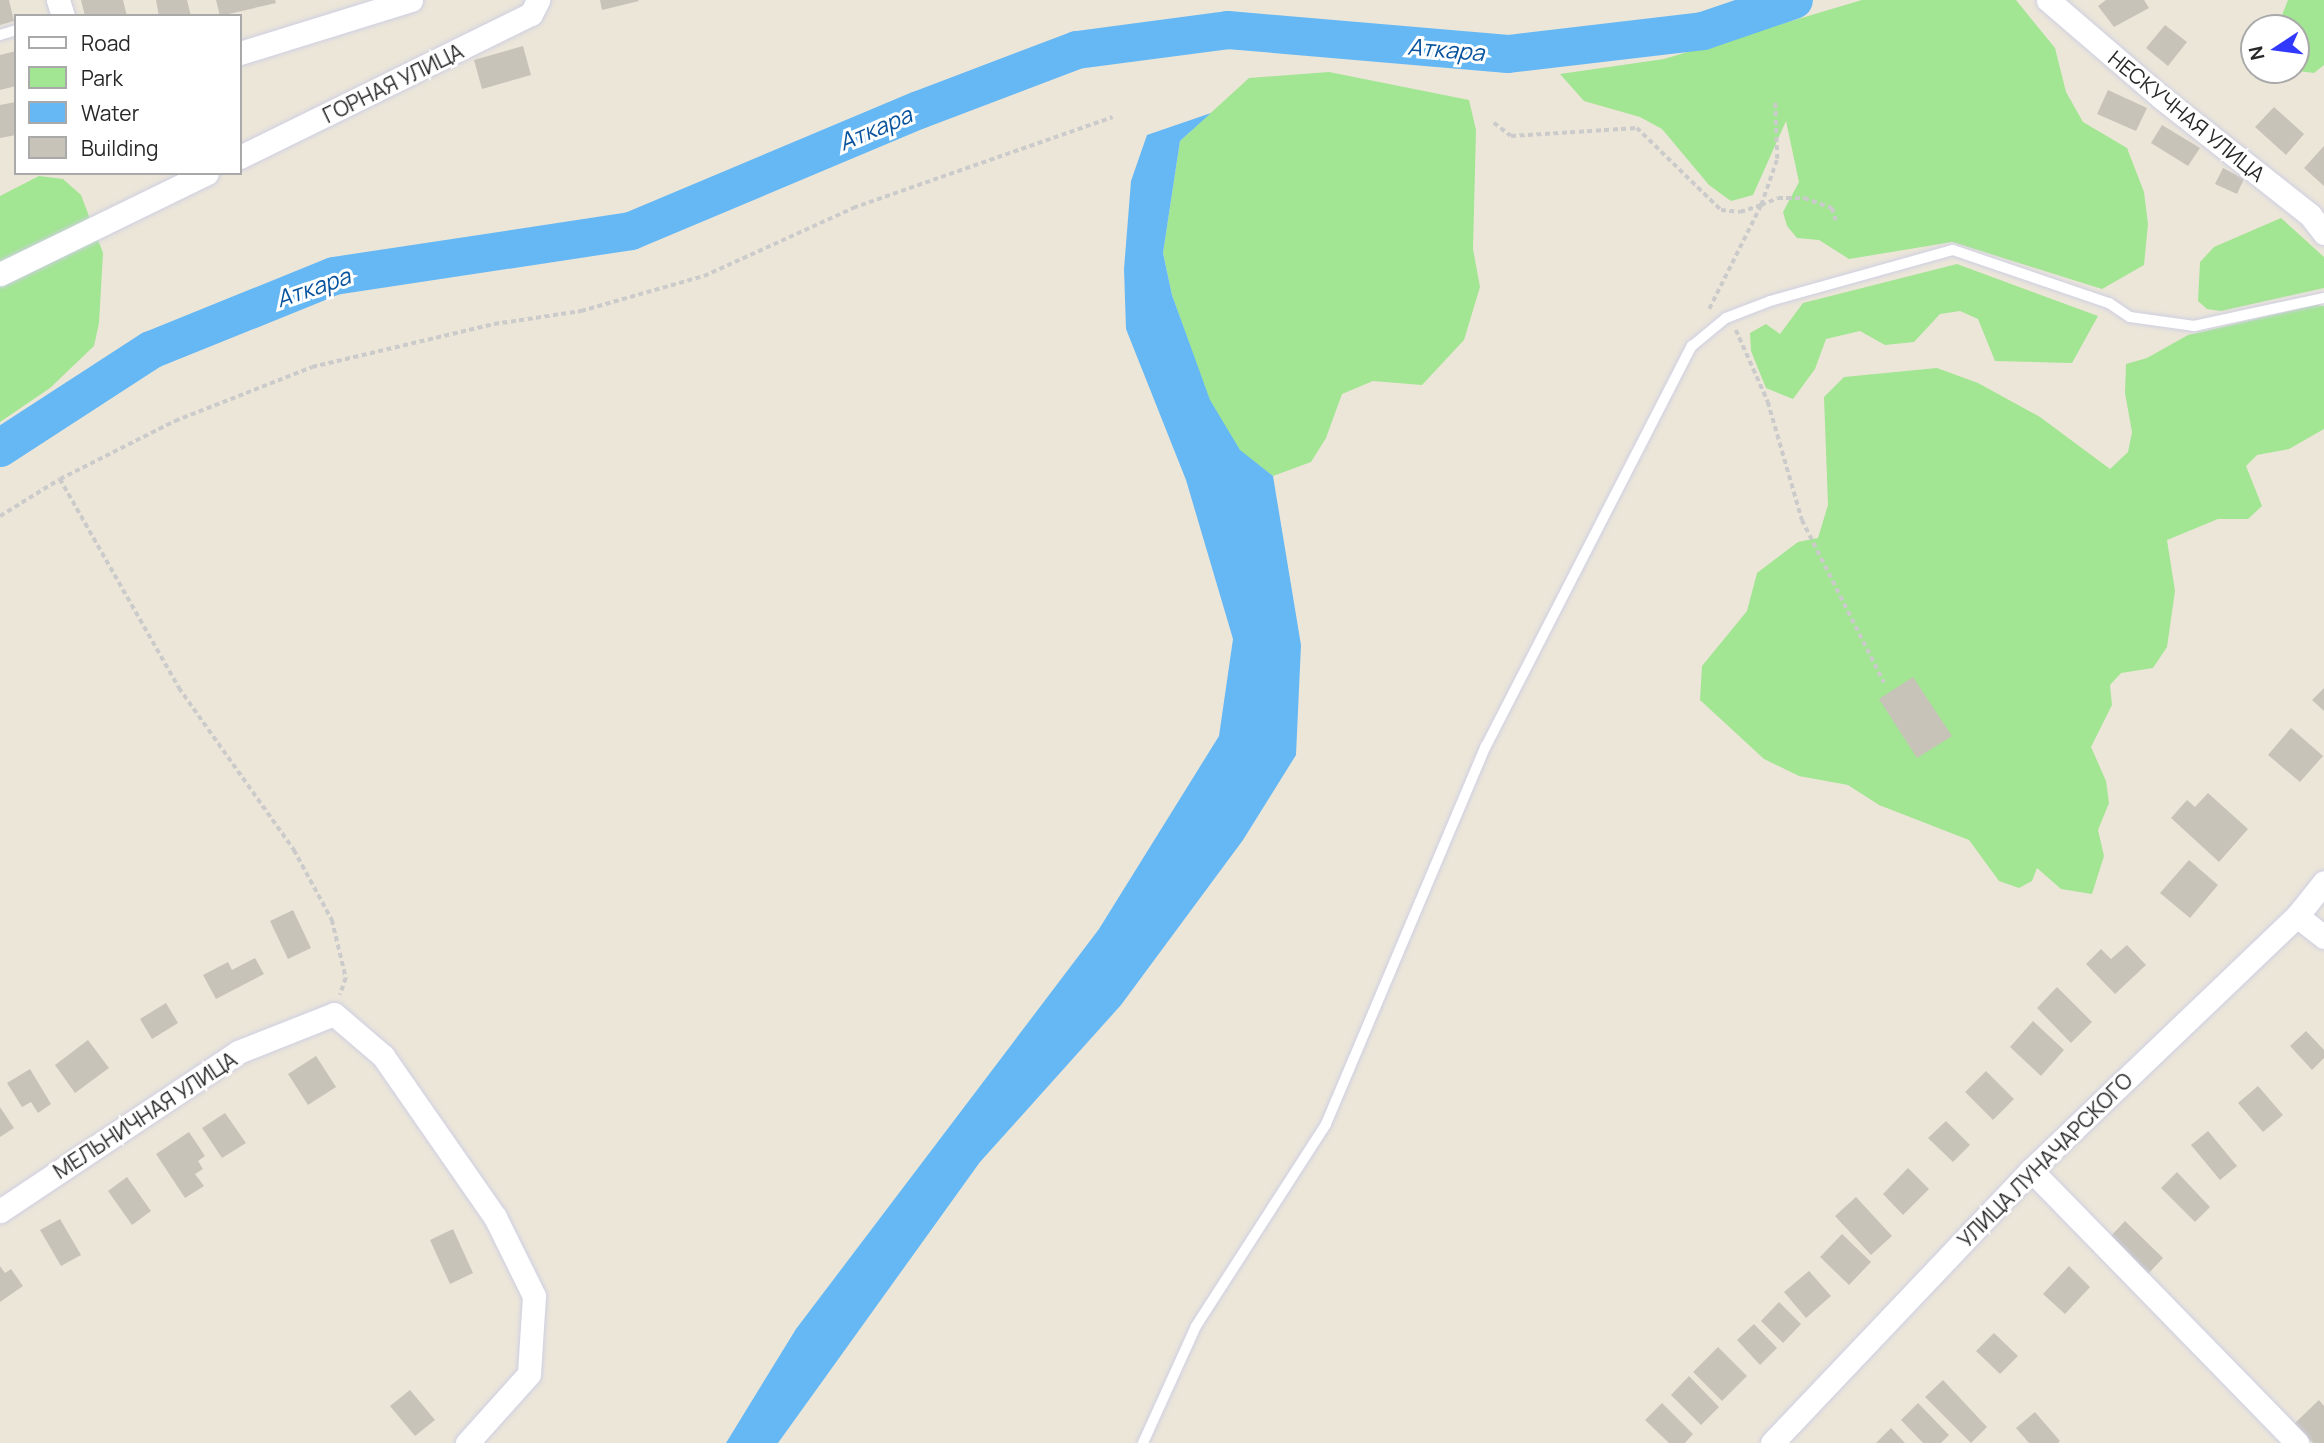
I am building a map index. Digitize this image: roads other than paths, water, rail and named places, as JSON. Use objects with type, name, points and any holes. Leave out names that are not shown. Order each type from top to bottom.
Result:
[{"type":"street","points":[[242,52],[411,0]]},
{"type":"street","name":"ГОРНАЯ УЛИЦА","points":[[242,157],[531,14],[538,0]]},
{"type":"street","name":"НЕСКУЧНАЯ УЛИЦА","points":[[2048,0],[2162,98],[2310,215],[2324,233]]},
{"type":"street","points":[[0,274],[203,175]]},
{"type":"street","name":"УЛИЦА ЛУНАЧАРСКОГО","points":[[1772,1443],[2031,1170],[2297,916],[2324,882]]},
{"type":"street","points":[[2297,916],[2324,937]]},
{"type":"street","name":"МЕЛЬНИЧНАЯ УЛИЦА","points":[[0,1210],[238,1052],[334,1014],[383,1056],[495,1217],[534,1296],[529,1374],[467,1443]]},
{"type":"street","points":[[2031,1170],[2297,1443]]},
{"type":"lane","points":[[1143,1443],[1196,1326],[1326,1124],[1486,746],[1692,346],[1726,318],[1953,250],[2109,303],[2130,317],[2194,326],[2324,298]]},
{"type":"water","points":[[1211,113],[1180,141],[1163,253],[1172,295],[1210,400],[1240,450],[1273,476],[1301,645],[1296,755],[1243,840],[1121,1005],[980,1162],[778,1443],[726,1443],[796,1329],[1099,929],[1219,736],[1233,639],[1186,480],[1126,329],[1124,269],[1131,181],[1147,135]]},
{"type":"waterway","name":"Аткара","points":[[0,448],[151,350],[334,276],[631,231],[919,110],[1077,50],[1228,30],[1508,54],[1703,31],[1794,0]]}]
